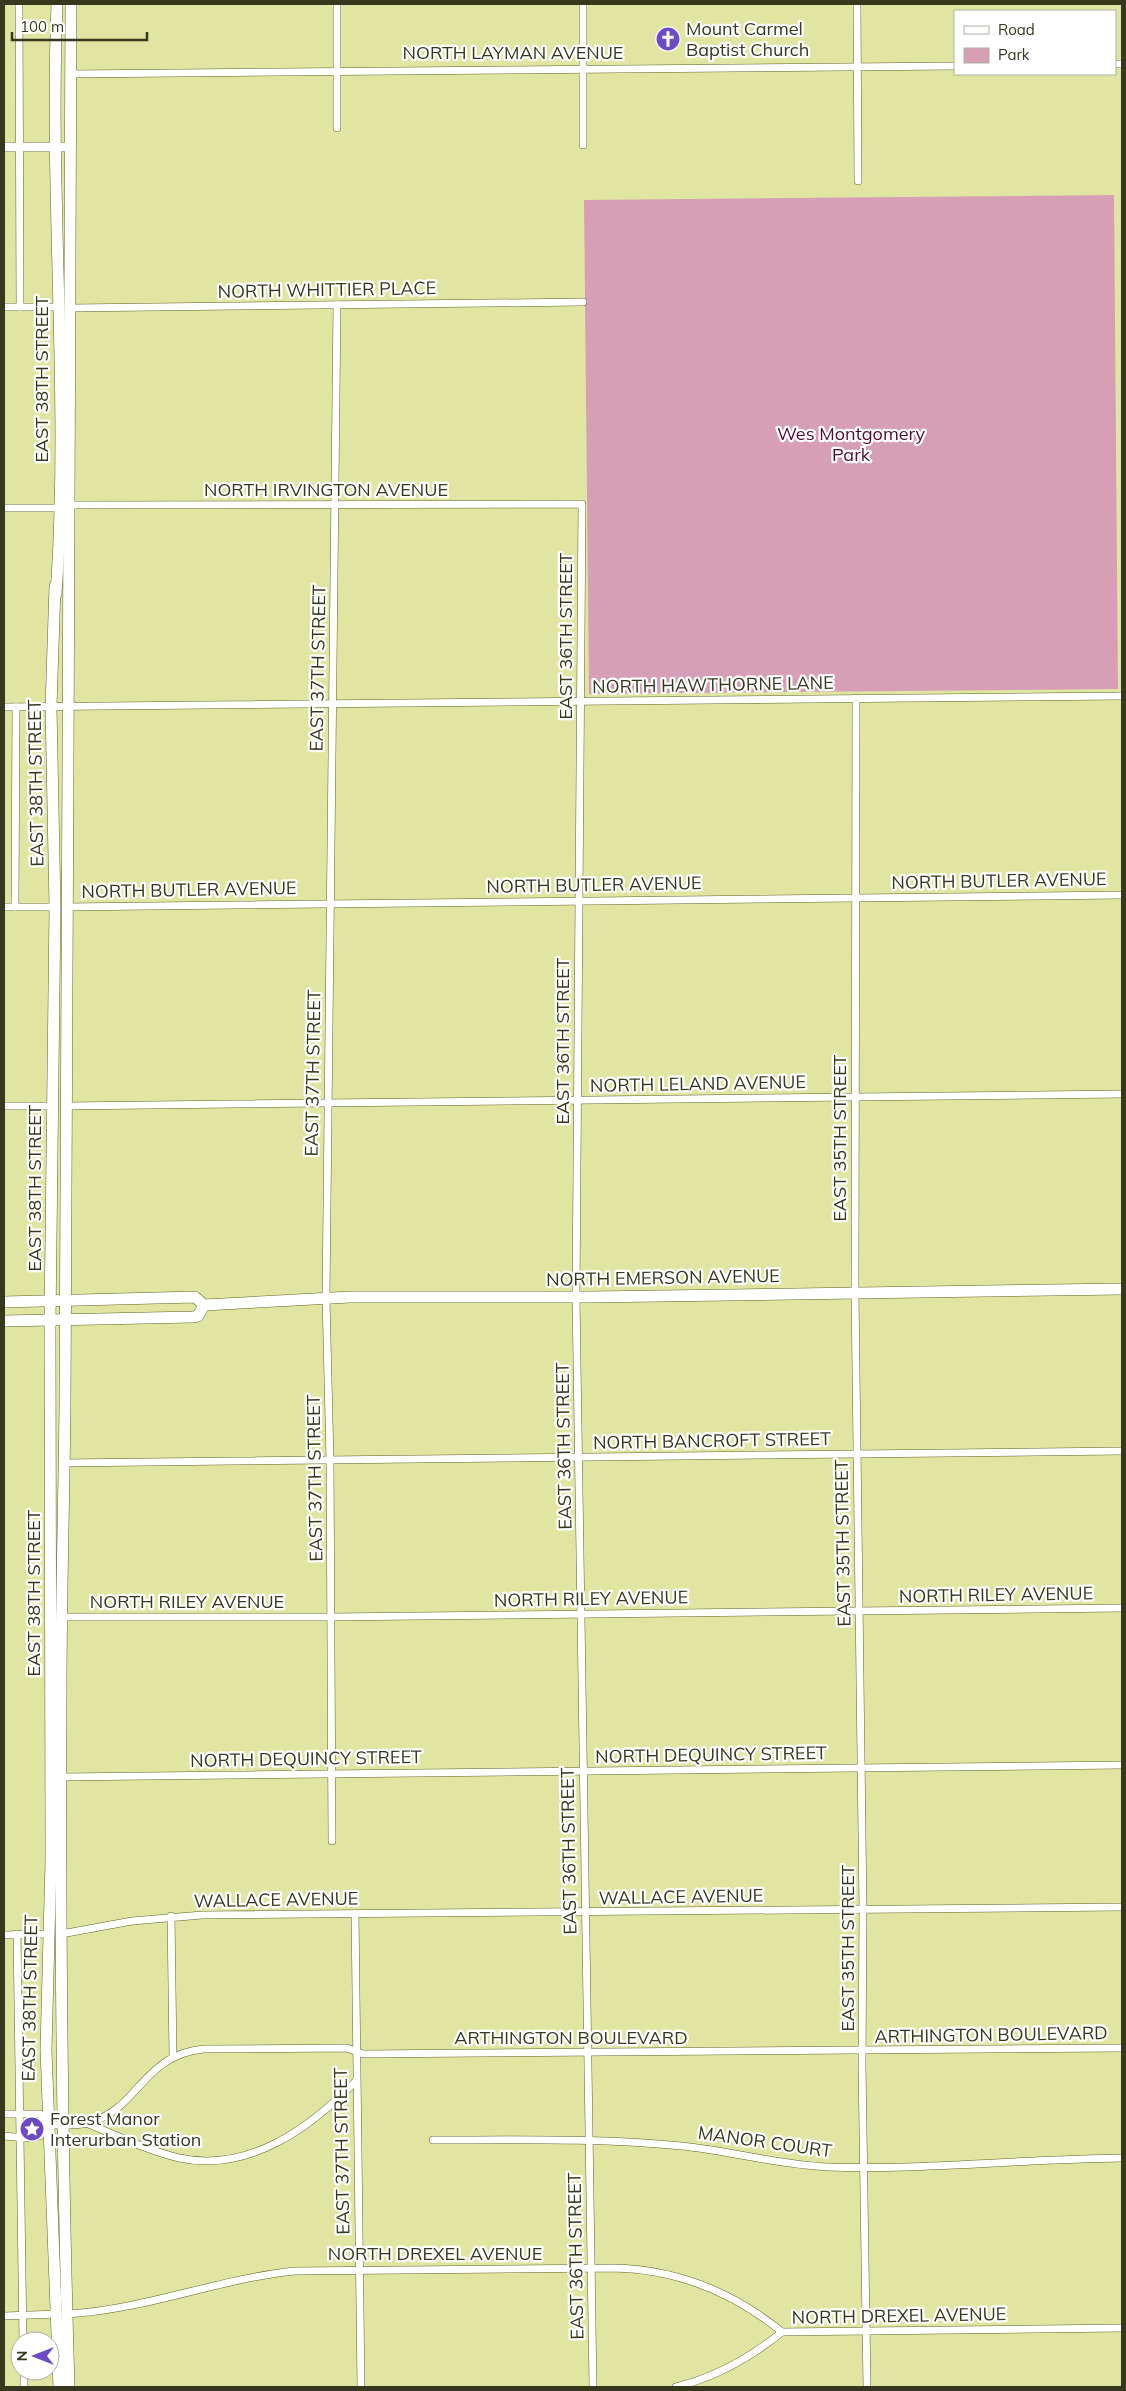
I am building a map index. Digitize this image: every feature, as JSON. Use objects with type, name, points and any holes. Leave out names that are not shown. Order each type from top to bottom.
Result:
[{"type":"main road","name":"EAST 38TH STREET","points":[[57,4],[54,147],[69,707],[61,907],[59,1106],[50,1320],[51,1861],[46,2050],[51,2195],[69,2387]]},
{"type":"main road","name":"EAST 38TH STREET","points":[[61,907],[51,707],[65,506],[72,308],[71,4]]},
{"type":"main road","name":"EAST 38TH STREET","points":[[59,1106],[66,1204],[61,1618],[62,2314],[59,2387]]},
{"type":"main road","name":"NORTH EMERSON AVENUE","points":[[4,1302],[195,1298],[204,1305],[326,1298],[576,1297],[1122,1289]]},
{"type":"main road","points":[[4,1321],[192,1317],[198,1316],[204,1305]]},
{"type":"street","points":[[19,4],[20,307]]},
{"type":"street","points":[[337,4],[337,128]]},
{"type":"street","points":[[583,4],[583,145]]},
{"type":"street","points":[[857,4],[858,181]]},
{"type":"street","name":"NORTH LAYMAN AVENUE","points":[[71,74],[954,66]]},
{"type":"street","points":[[4,147],[71,147]]},
{"type":"street","name":"NORTH WHITTIER PLACE","points":[[72,308],[582,302]]},
{"type":"street","name":"EAST 37TH STREET","points":[[332,1841],[330,1460],[326,1298],[337,305]]},
{"type":"street","points":[[4,307],[59,307]]},
{"type":"street","name":"NORTH IRVINGTON AVENUE","points":[[4,508],[65,506],[582,504]]},
{"type":"street","name":"EAST 36TH STREET","points":[[582,504],[576,1297],[593,2387]]},
{"type":"street","name":"NORTH HAWTHORNE LANE","points":[[4,707],[1122,696]]},
{"type":"street","name":"EAST 35TH STREET","points":[[856,698],[855,1293],[867,2387]]},
{"type":"street","points":[[15,907],[16,707]]},
{"type":"street","name":"NORTH BUTLER AVENUE","points":[[4,907],[1122,895]]},
{"type":"street","name":"NORTH LELAND AVENUE","points":[[4,1106],[1122,1094]]},
{"type":"street","name":"NORTH BANCROFT STREET","points":[[63,1463],[1122,1451]]},
{"type":"street","name":"NORTH RILEY AVENUE","points":[[61,1618],[580,1615],[1122,1608]]},
{"type":"street","name":"NORTH DEQUINCY STREET","points":[[61,1777],[1122,1765]]},
{"type":"street","name":"WALLACE AVENUE","points":[[61,1934],[132,1920],[171,1916],[1122,1907]]},
{"type":"street","name":"EAST 37TH STREET","points":[[355,1914],[355,2052],[361,2387]]},
{"type":"street","points":[[171,1916],[173,2057]]},
{"type":"street","points":[[17,1934],[18,2113],[23,2331]]},
{"type":"street","points":[[4,1935],[48,1934]]},
{"type":"street","name":"ARTHINGTON BOULEVARD","points":[[49,2125],[86,2123],[116,2109],[132,2095],[152,2071],[173,2057],[204,2049],[347,2048],[364,2054],[587,2054],[1122,2048]]},
{"type":"street","points":[[86,2123],[180,2158],[213,2160],[239,2157],[267,2148],[300,2130],[330,2107],[356,2081]]},
{"type":"street","points":[[4,2114],[40,2114],[49,2125],[40,2136],[25,2138],[4,2136]]},
{"type":"street","name":"MANOR COURT","points":[[433,2140],[589,2140],[698,2148],[805,2166],[864,2167],[1122,2158]]},
{"type":"street","name":"NORTH DREXEL AVENUE","points":[[4,2316],[62,2314],[131,2306],[262,2275],[306,2271],[591,2268],[632,2269],[686,2279],[735,2300],[764,2317],[782,2332],[1122,2328]]},
{"type":"street","points":[[676,2387],[731,2366],[758,2351],[782,2332]]},
{"type":"green space","name":"Wes Montgomery Park","points":[[1114,195],[1118,689],[589,694],[584,200]]},
{"type":"place","name":"Mount Carmel Baptist Church","points":[[668,39]]},
{"type":"place","name":"Forest Manor Interurban Station","points":[[32,2129]]}]
